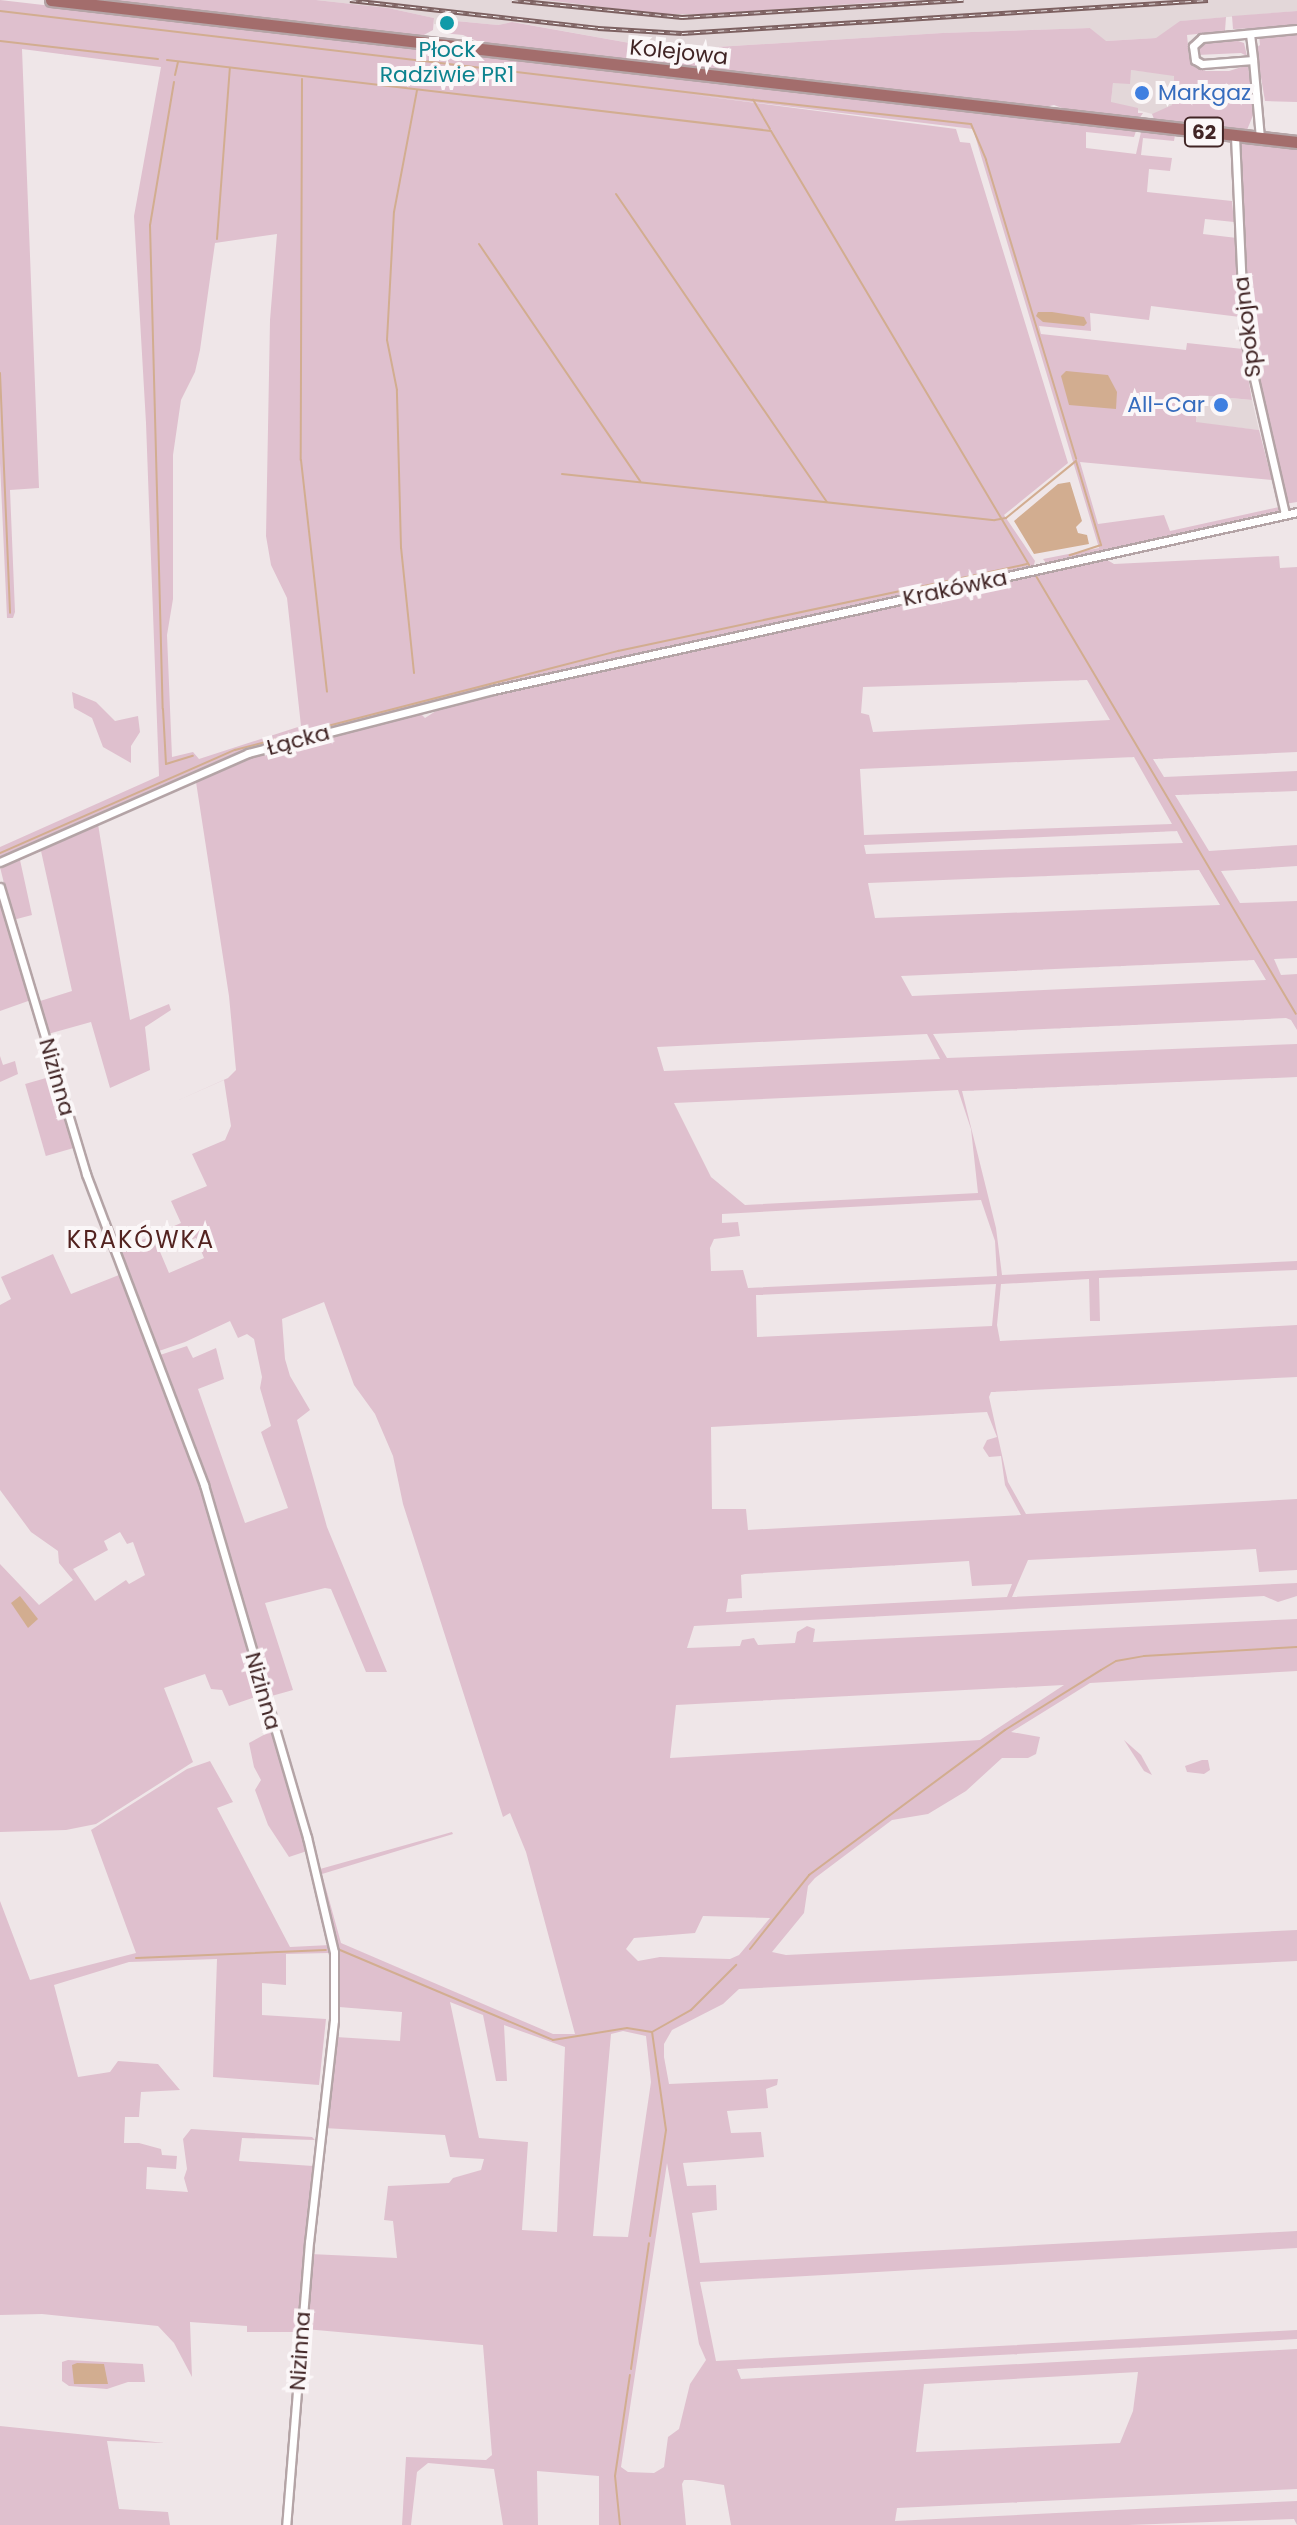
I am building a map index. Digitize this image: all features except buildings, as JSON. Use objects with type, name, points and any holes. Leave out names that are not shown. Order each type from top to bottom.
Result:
[{"type":"main road","name":"62","points":[[51,0],[57,0]]},
{"type":"main road","name":"Kolejowa","points":[[57,0],[1297,142]]},
{"type":"street","points":[[1253,60],[1202,64],[1195,60],[1192,50],[1199,39],[1297,29]]},
{"type":"street","points":[[1250,34],[1260,138]]},
{"type":"street","name":"Spokojna","points":[[1235,136],[1245,343],[1285,514]]},
{"type":"street","name":"Krakówka","points":[[612,663],[1297,512]]},
{"type":"street","name":"Łącka","points":[[0,862],[239,756],[612,663]]},
{"type":"street","name":"Nizinna","points":[[0,887],[86,1174],[204,1485],[307,1837],[334,1952],[334,2020],[312,2211],[286,2525]]},
{"type":"shaded area","points":[[0,0],[1136,131],[1134,137],[1086,132],[1086,148],[1136,154],[1141,132],[1175,135],[1174,141],[1143,138],[1141,155],[1172,158],[1170,171],[1149,169],[1147,192],[1232,201],[1234,222],[1205,219],[1203,234],[1237,238],[1240,317],[1151,306],[1149,320],[1090,313],[1091,331],[1039,326],[1041,334],[1186,350],[1187,343],[1243,349],[1252,400],[1199,395],[1196,422],[1259,430],[1272,480],[1080,462],[1098,524],[1164,515],[1170,531],[1279,507],[1278,511],[1046,563],[1043,559],[1099,548],[973,129],[687,94],[956,129],[960,142],[970,143],[1068,463],[1004,515],[1035,561],[1033,568],[545,674],[246,750],[0,859],[0,847],[159,776],[146,423],[134,216],[161,67],[22,49],[39,488],[10,490],[13,618],[7,618],[0,463]],"holes":[[[277,234],[270,320],[266,536],[271,565],[287,598],[301,726],[199,759],[193,752],[172,757],[167,635],[173,599],[173,455],[181,400],[195,372],[200,350],[215,243]]]},
{"type":"shaded area","points":[[108,0],[316,0],[388,8],[434,18],[433,30],[422,36]]},
{"type":"shaded area","points":[[316,0],[545,0],[659,14],[707,14],[911,0],[1297,0],[1297,11],[1181,21],[1157,38],[1105,41],[1090,28],[942,33],[669,50],[513,22],[498,25],[457,21],[455,27],[434,24],[434,18],[388,8]]},
{"type":"shaded area","points":[[545,0],[911,0],[707,14],[659,14]]},
{"type":"shaded area","points":[[1297,11],[1297,27],[1233,29],[1232,16]]},
{"type":"shaded area","points":[[1226,17],[1225,31],[1187,35],[1189,55],[1195,67],[1206,71],[1229,71],[1248,65],[1254,113],[1247,130],[1154,119],[1152,114],[1172,105],[1174,76],[1131,70],[1130,84],[1113,83],[1111,102],[1138,108],[1138,113],[1143,113],[1139,119],[1070,111],[1054,105],[1040,108],[484,44],[463,35],[442,33],[437,24],[455,26],[456,21],[498,25],[512,22],[669,50],[942,33],[1090,28],[1106,41],[1156,38],[1180,21]]},
{"type":"shaded area","points":[[1297,31],[1297,102],[1265,101],[1256,48],[1260,45],[1259,34]]},
{"type":"shaded area","points":[[1235,40],[1244,43],[1247,56],[1241,53],[1197,55],[1197,49],[1204,42]]},
{"type":"shaded area","name":"Markgaz","points":[[1131,70],[1174,75],[1172,105],[1156,115],[1111,103],[1113,82]]},
{"type":"shaded area","points":[[1240,143],[1297,149],[1297,502],[1285,504],[1246,334]]},
{"type":"shaded area","points":[[1038,312],[1084,317],[1087,323],[1084,326],[1043,322],[1036,316]]},
{"type":"shaded area","points":[[1066,371],[1108,375],[1117,392],[1116,409],[1069,405],[1061,376]]},
{"type":"shaded area","points":[[1199,395],[1252,400],[1259,430],[1196,423]]},
{"type":"shaded area","points":[[1070,482],[1082,521],[1076,527],[1078,533],[1087,535],[1089,544],[1034,554],[1014,521],[1058,484]]},
{"type":"shaded area","points":[[1279,556],[1280,568],[1297,567],[1297,752],[1153,759],[1164,777],[1297,771],[1297,791],[1175,795],[1209,851],[1297,845],[1297,866],[1221,871],[1240,903],[1297,901],[1297,958],[1274,959],[1281,975],[1297,974],[1297,1030],[1286,1018],[933,1034],[947,1058],[1297,1044],[1297,1077],[962,1091],[996,1228],[1002,1275],[1297,1261],[1297,1270],[1099,1278],[1100,1321],[1090,1321],[1089,1279],[1001,1284],[997,1325],[1000,1341],[1297,1325],[1297,1377],[991,1392],[989,1397],[1008,1482],[1026,1514],[1297,1499],[1297,1570],[1259,1572],[1256,1549],[1028,1560],[1012,1597],[1297,1583],[1297,1596],[1278,1602],[1264,1596],[694,1626],[687,1648],[740,1646],[742,1640],[754,1638],[758,1645],[795,1643],[797,1632],[807,1626],[815,1629],[813,1642],[1297,1619],[1297,1671],[1090,1683],[1011,1732],[1040,1737],[1036,1754],[1028,1758],[1002,1758],[966,1791],[928,1814],[892,1820],[815,1878],[808,1886],[804,1913],[772,1952],[786,1955],[1297,1930],[1297,1961],[739,1989],[723,2004],[672,2030],[664,2044],[664,2057],[669,2084],[778,2079],[777,2085],[766,2089],[768,2108],[727,2111],[731,2133],[761,2132],[764,2157],[683,2163],[687,2186],[716,2185],[717,2210],[692,2213],[700,2263],[1297,2231],[1297,2248],[700,2282],[716,2361],[1297,2330],[1297,2339],[737,2369],[741,2379],[1297,2349],[1297,2489],[897,2508],[895,2521],[1297,2501],[1297,2525],[1294,2519],[1128,2525],[731,2525],[724,2485],[684,2480],[686,2525],[599,2525],[599,2476],[537,2471],[538,2525],[503,2525],[494,2469],[428,2463],[417,2472],[411,2525],[402,2525],[406,2457],[486,2460],[492,2455],[483,2345],[305,2329],[310,2254],[397,2258],[393,2221],[384,2220],[388,2186],[449,2183],[453,2178],[481,2170],[484,2159],[450,2157],[445,2135],[324,2128],[336,2037],[400,2041],[402,2012],[339,2007],[338,1954],[320,1869],[452,1832],[322,1874],[341,1943],[553,2034],[575,2034],[526,1852],[510,1813],[503,1817],[403,1504],[393,1456],[375,1414],[354,1385],[324,1302],[282,1319],[285,1359],[290,1376],[310,1410],[297,1420],[327,1527],[387,1672],[366,1672],[331,1589],[325,1588],[265,1603],[293,1690],[268,1697],[206,1482],[160,1355],[187,1346],[193,1358],[216,1348],[224,1379],[198,1389],[245,1523],[288,1508],[261,1432],[271,1426],[260,1388],[262,1377],[254,1339],[247,1334],[238,1338],[230,1321],[159,1351],[117,1250],[118,1244],[121,1249],[181,1223],[171,1201],[207,1186],[192,1154],[225,1140],[231,1126],[224,1080],[172,1103],[228,1078],[236,1070],[229,996],[196,782],[98,824],[130,1020],[169,1004],[171,1010],[145,1027],[150,1070],[110,1088],[91,1022],[48,1034],[37,1002],[72,991],[41,851],[20,860],[32,915],[13,920],[0,867],[251,755],[419,712],[425,718],[439,709],[493,694],[1104,558],[1114,564]],"holes":[[[1087,680],[1110,720],[873,732],[869,715],[861,713],[863,687]],[[1134,757],[1172,824],[864,835],[860,769]],[[1177,831],[1183,843],[866,854],[864,845]],[[1199,870],[1220,905],[875,918],[868,883]],[[1254,960],[1266,980],[912,996],[901,976]],[[927,1034],[940,1059],[664,1071],[657,1047]],[[958,1090],[971,1129],[978,1193],[745,1205],[711,1177],[674,1103]],[[981,1200],[995,1241],[997,1276],[748,1288],[743,1270],[711,1271],[710,1248],[714,1239],[740,1236],[738,1222],[722,1223],[722,1214]],[[185,1235],[187,1241],[196,1238],[204,1258],[169,1273],[158,1247]],[[996,1284],[992,1326],[757,1337],[756,1295]],[[987,1412],[997,1437],[987,1440],[983,1448],[989,1457],[1001,1456],[1005,1485],[1021,1515],[748,1530],[746,1509],[712,1509],[711,1427]],[[969,1561],[972,1586],[1012,1584],[1007,1597],[726,1612],[728,1599],[742,1598],[741,1575],[745,1574]],[[1064,1685],[980,1740],[670,1758],[676,1705]],[[703,1916],[770,1918],[739,1955],[730,1959],[660,1957],[638,1961],[626,1949],[634,1938],[695,1933]],[[450,2002],[483,2015],[496,2081],[507,2081],[504,2025],[565,2047],[557,2232],[522,2230],[528,2142],[479,2138]],[[623,2031],[646,2036],[651,2082],[628,2237],[593,2236],[611,2034]],[[667,2163],[699,2344],[706,2360],[690,2384],[679,2429],[668,2437],[664,2467],[654,2473],[628,2472],[621,2467]],[[1138,2372],[1133,2411],[1120,2443],[916,2452],[924,2384]]]},
{"type":"shaded area","points":[[72,692],[96,702],[115,721],[138,716],[140,732],[131,746],[131,763],[103,747],[92,718],[74,708]]},
{"type":"shaded area","points":[[0,895],[31,1000],[0,1011]]},
{"type":"shaded area","points":[[0,1056],[3,1065],[15,1061],[18,1074],[0,1082]]},
{"type":"shaded area","points":[[53,1076],[74,1148],[46,1156],[25,1084]]},
{"type":"shaded area","points":[[53,1254],[71,1294],[119,1275],[200,1482],[259,1692],[258,1696],[229,1706],[222,1690],[211,1689],[205,1674],[164,1688],[193,1762],[96,1824],[66,1830],[0,1832],[0,1564],[39,1605],[73,1580],[59,1563],[58,1551],[31,1532],[0,1490],[0,1305],[11,1299],[1,1277]],"holes":[[[120,1532],[127,1544],[133,1542],[145,1575],[129,1584],[126,1580],[95,1601],[73,1569],[108,1550],[104,1541]]]},
{"type":"shaded area","points":[[20,1596],[38,1619],[28,1628],[11,1603]]},
{"type":"shaded area","points":[[271,1731],[307,1851],[289,1857],[268,1825],[255,1790],[261,1780],[254,1767],[249,1743]]},
{"type":"shaded area","points":[[1124,1740],[1141,1755],[1152,1775],[1144,1771]]},
{"type":"shaded area","points":[[1208,1760],[1210,1770],[1204,1774],[1187,1772],[1185,1766]]},
{"type":"shaded area","points":[[210,1761],[233,1802],[217,1808],[290,1947],[330,1945],[329,1953],[286,1954],[286,1985],[262,1983],[262,2015],[326,2019],[319,2085],[213,2077],[217,1959],[129,1962],[54,1985],[78,2077],[110,2072],[118,2061],[158,2064],[180,2090],[141,2092],[139,2117],[125,2117],[124,2143],[139,2143],[161,2149],[162,2155],[177,2156],[176,2169],[147,2167],[146,2189],[188,2192],[184,2178],[187,2169],[183,2139],[191,2129],[312,2137],[315,2140],[242,2138],[239,2161],[313,2166],[298,2332],[247,2332],[247,2326],[190,2322],[192,2377],[174,2343],[158,2326],[42,2314],[0,2315],[0,1901],[30,1980],[136,1953],[91,1830],[187,1769]]},
{"type":"shaded area","points":[[62,2362],[143,2364],[145,2382],[128,2382],[107,2389],[69,2386],[62,2381]]},
{"type":"shaded area","points":[[104,2364],[108,2384],[74,2384],[72,2365]]},
{"type":"shaded area","points":[[0,2426],[165,2443],[107,2441],[119,2509],[168,2512],[170,2525],[0,2525]]},
{"type":"waterway","points":[[0,11],[753,100]]},
{"type":"waterway","points":[[0,41],[158,59]]},
{"type":"waterway","points":[[167,60],[771,131],[1029,565]]},
{"type":"waterway","points":[[175,75],[178,62]]},
{"type":"waterway","points":[[217,239],[230,68]]},
{"type":"waterway","points":[[302,79],[301,460],[327,692]]},
{"type":"waterway","points":[[174,82],[150,225],[163,709],[166,764],[193,756]]},
{"type":"waterway","points":[[414,673],[401,548],[397,390],[387,340],[394,212],[417,90]]},
{"type":"waterway","points":[[770,129],[753,100],[971,124],[986,160],[1076,459]]},
{"type":"waterway","points":[[616,194],[827,502]]},
{"type":"waterway","points":[[479,244],[640,481]]},
{"type":"waterway","points":[[0,373],[10,613]]},
{"type":"waterway","points":[[562,474],[995,520],[1006,518],[1076,461],[1101,545],[1070,555]]},
{"type":"waterway","points":[[0,853],[235,750],[618,651],[1027,564]]},
{"type":"waterway","points":[[1036,576],[1296,1014]]},
{"type":"waterway","points":[[750,1949],[809,1875],[1005,1730],[1116,1661],[1144,1656],[1297,1647]]},
{"type":"waterway","points":[[136,1958],[326,1950]]},
{"type":"waterway","points":[[340,1950],[553,2040],[627,2028],[652,2032]]},
{"type":"waterway","points":[[650,2236],[666,2130],[652,2032],[691,2010],[736,1965]]},
{"type":"waterway","points":[[631,2369],[649,2243]]},
{"type":"waterway","points":[[620,2525],[615,2476],[630,2375]]},
{"type":"railway","points":[[350,0],[598,28],[682,33],[1208,0]]},
{"type":"railway","points":[[512,0],[682,17],[963,0]]},
{"type":"place","name":"Płock Radziwie PR1","points":[[447,23]]},
{"type":"place","name":"Markgaz","points":[[1142,93]]},
{"type":"place","name":"All-Car","points":[[1221,405]]},
{"type":"district","name":"KRAKÓWKA","points":[[141,1240]]}]
